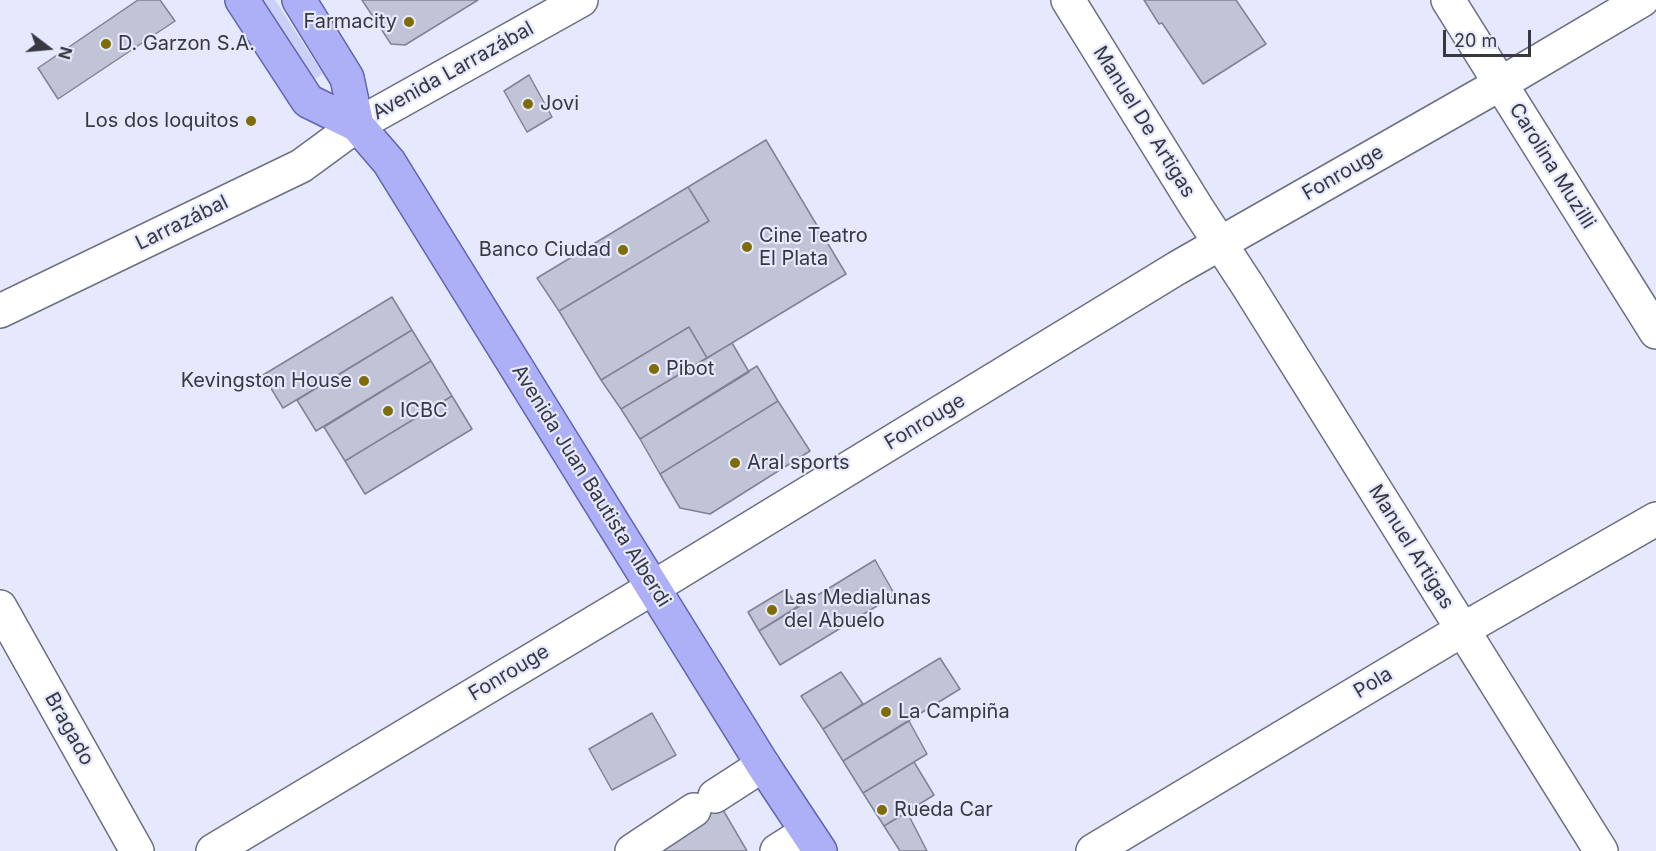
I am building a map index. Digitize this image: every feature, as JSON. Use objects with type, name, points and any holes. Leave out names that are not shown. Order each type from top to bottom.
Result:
[{"type":"main road","name":"Avenida Juan Bautista Alberdi","points":[[242,0],[308,101],[357,125],[389,162],[814,842]]},
{"type":"main road","name":"Avenida Juan Bautista Alberdi","points":[[299,0],[347,78],[357,125]]},
{"type":"street","name":"Avenida Larrazábal","points":[[357,125],[580,0]]},
{"type":"street","name":"Manuel De Artigas","points":[[1068,0],[1220,243]]},
{"type":"street","name":"Carolina Muzilli","points":[[1448,0],[1656,332]]},
{"type":"street","name":"Fonrouge","points":[[213,851],[1220,243],[1500,84],[1642,0]]},
{"type":"street","name":"Larrazábal","points":[[0,310],[301,166],[357,125]]},
{"type":"street","name":"Manuel Artigas","points":[[1220,243],[1601,851]]},
{"type":"street","name":"Pola","points":[[1093,851],[1462,630],[1656,519]]},
{"type":"street","name":"Bragado","points":[[0,607],[137,851]]},
{"type":"street","points":[[651,843],[705,803],[764,765]]},
{"type":"street","points":[[777,851],[814,842]]},
{"type":"shaded area","points":[[261,0],[275,0],[323,74],[313,80]]},
{"type":"building","name":"D. Garzon S.A.","points":[[138,0],[160,0],[175,21],[58,99],[38,68]]},
{"type":"building","name":"Farmacity","points":[[362,0],[478,0],[405,45],[391,44]]},
{"type":"building","points":[[1144,0],[1236,0],[1266,44],[1203,84]]},
{"type":"building","name":"Jovi","points":[[529,75],[552,117],[527,132],[504,91]]},
{"type":"building","name":"Cine Teatro El Plata","points":[[766,140],[846,274],[707,358],[689,327],[601,380],[559,311],[709,221],[688,187]]},
{"type":"building","name":"Banco Ciudad","points":[[688,187],[709,221],[559,311],[537,278]]},
{"type":"building","points":[[392,297],[412,330],[283,408],[263,375]]},
{"type":"building","name":"Pibot","points":[[689,327],[707,358],[621,409],[601,380]]},
{"type":"building","name":"Kevingston House","points":[[412,330],[431,361],[316,431],[297,400]]},
{"type":"building","points":[[732,343],[749,372],[640,439],[621,409]]},
{"type":"building","name":"ICBC","points":[[431,361],[452,396],[345,461],[324,427]]},
{"type":"building","points":[[757,366],[778,401],[660,474],[640,439]]},
{"type":"building","points":[[452,396],[472,429],[365,494],[345,461]]},
{"type":"building","name":"Aral sports","points":[[778,401],[810,451],[710,514],[680,508],[660,474]]},
{"type":"building","points":[[875,560],[895,595],[780,665],[759,631]]},
{"type":"building","name":"Las Medialunas del Abuelo","points":[[786,589],[797,607],[759,631],[748,612]]},
{"type":"building","name":"La Campiña","points":[[940,658],[960,689],[843,761],[823,729]]},
{"type":"building","points":[[841,672],[863,704],[823,729],[801,696]]},
{"type":"building","points":[[652,713],[676,755],[612,790],[589,749]]},
{"type":"building","points":[[909,721],[927,754],[863,793],[843,761]]},
{"type":"building","points":[[914,762],[934,795],[884,826],[863,793]]},
{"type":"building","points":[[709,786],[747,851],[653,851],[688,799]]},
{"type":"building","points":[[907,812],[927,851],[900,851],[884,826]]},
{"type":"place","name":"Farmacity","points":[[409,22]]},
{"type":"place","name":"D. Garzon S.A.","points":[[106,44]]},
{"type":"place","name":"Jovi","points":[[528,104]]},
{"type":"place","name":"Los dos loquitos","points":[[251,121]]},
{"type":"place","name":"Cine Teatro El Plata","points":[[747,247]]},
{"type":"place","name":"Banco Ciudad","points":[[623,250]]},
{"type":"place","name":"Pibot","points":[[654,369]]},
{"type":"place","name":"Kevingston House","points":[[364,381]]},
{"type":"place","name":"ICBC","points":[[388,411]]},
{"type":"place","name":"Aral sports","points":[[735,463]]},
{"type":"place","name":"Las Medialunas del Abuelo","points":[[772,610]]},
{"type":"place","name":"La Campiña","points":[[886,712]]},
{"type":"place","name":"Rueda Car","points":[[882,810]]}]
